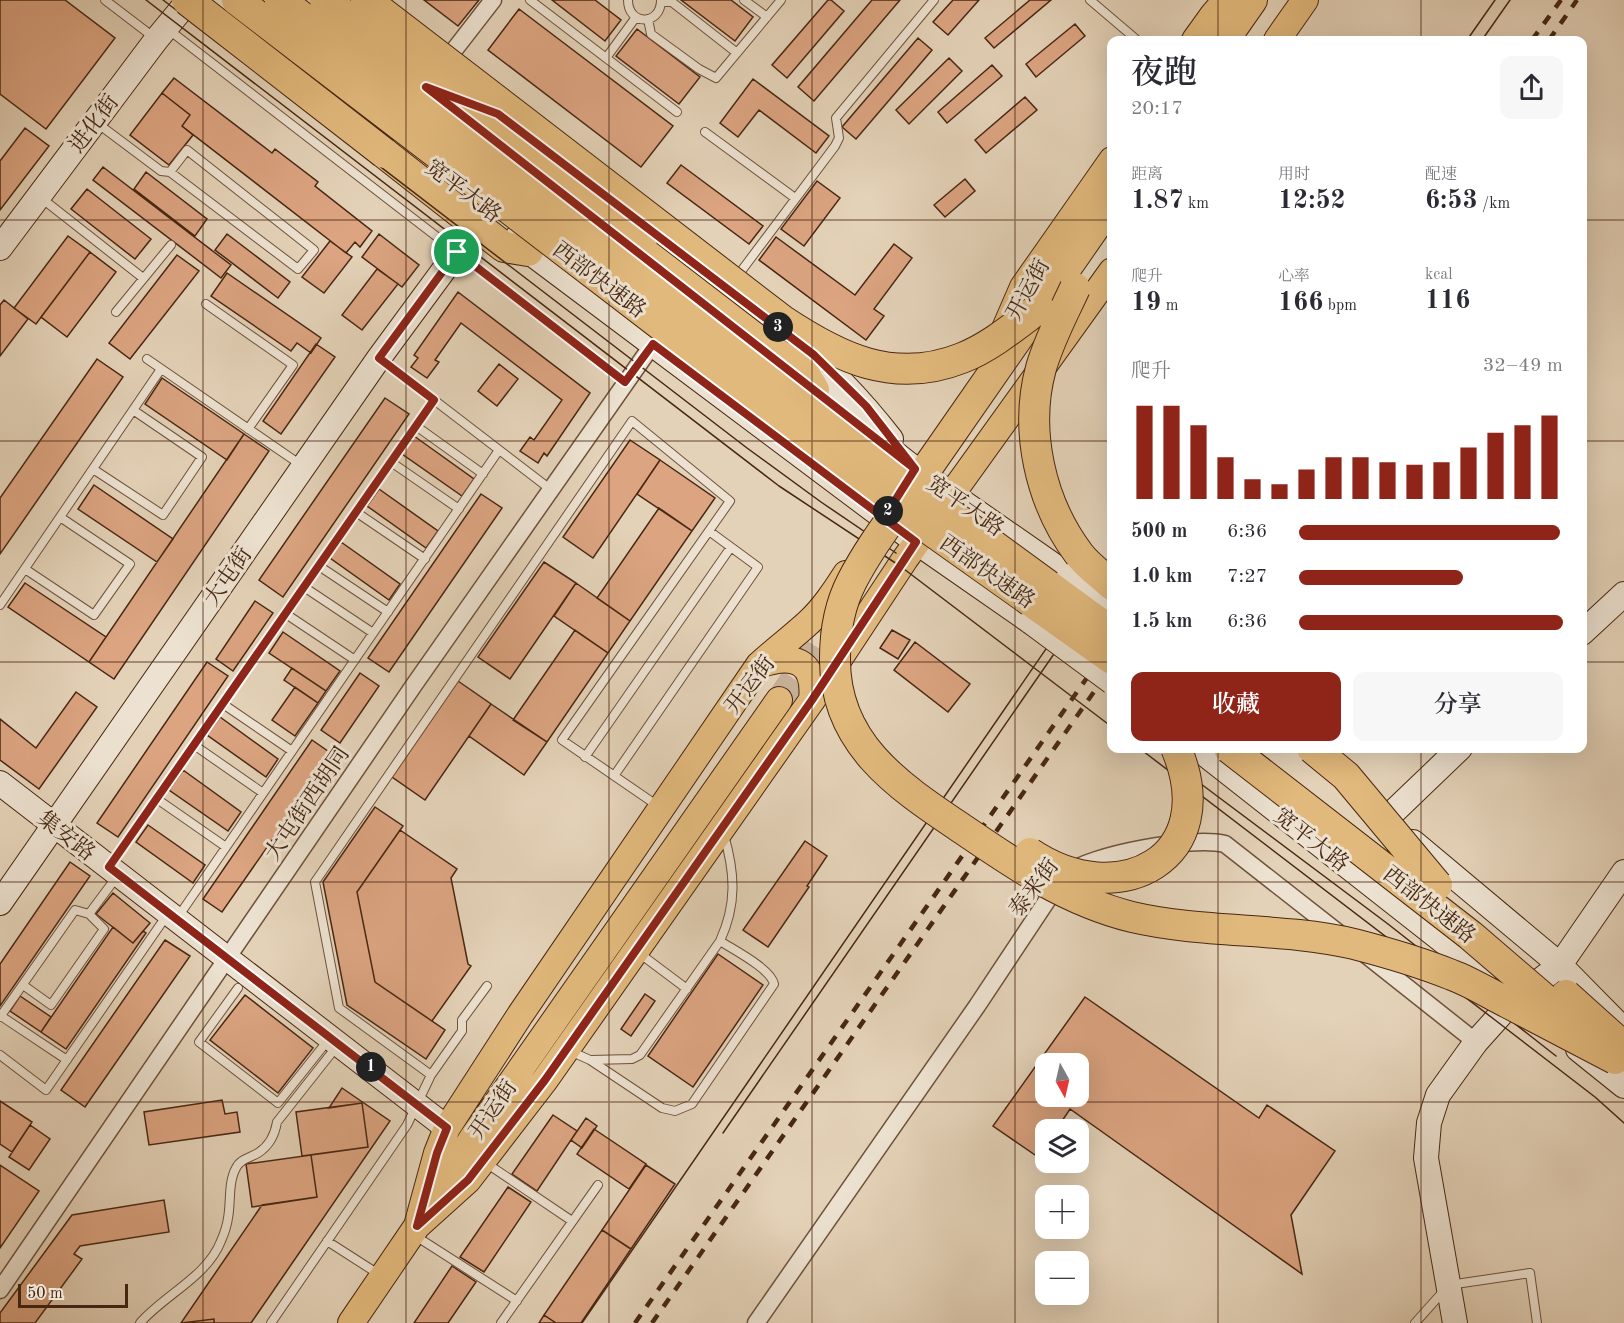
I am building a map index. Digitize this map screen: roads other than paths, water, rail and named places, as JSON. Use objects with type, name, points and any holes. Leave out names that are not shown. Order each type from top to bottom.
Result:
[{"type":"highway","points":[[188,0],[504,247],[528,251]]},
{"type":"highway","name":"西部快速路","points":[[237,0],[898,507],[1107,650]]},
{"type":"highway","name":"西部快速路","points":[[280,0],[911,485],[1107,649]]},
{"type":"highway","points":[[325,0],[792,352],[814,390]]},
{"type":"highway","points":[[366,0],[782,320],[829,349],[873,365],[898,369],[920,369],[964,357],[989,344],[1058,299]]},
{"type":"highway","points":[[1221,19],[1252,0]]},
{"type":"highway","points":[[1249,36],[1274,0]]},
{"type":"highway","points":[[1107,211],[1058,299],[1052,337],[1041,368],[1036,393],[1036,447],[1046,490],[1062,528],[1080,556],[1107,580]]},
{"type":"highway","points":[[1107,241],[1058,299],[867,557],[846,593],[836,632],[835,679],[841,706],[864,749],[916,798],[1048,885],[1085,902],[1134,917],[1172,924],[1310,937],[1353,944],[1453,975],[1621,1058]]},
{"type":"highway","points":[[1058,299],[1057,308],[990,402],[970,438],[872,584],[854,630],[851,659],[856,692],[870,725],[886,745],[915,773],[1034,855],[1061,869],[1091,877],[1120,878],[1134,874],[1160,860],[1176,842],[1185,820],[1189,798],[1177,753]]},
{"type":"highway","name":"西部快速路","points":[[1235,753],[1470,935],[1621,1058]]},
{"type":"highway","name":"西部快速路","points":[[1269,753],[1485,922],[1621,1058]]},
{"type":"highway","points":[[1318,753],[1346,776],[1437,885]]},
{"type":"main road","name":"进化街","points":[[0,248],[94,121],[188,0]]},
{"type":"main road","name":"宽平大路","points":[[216,0],[513,227],[528,251],[916,542],[1107,678]]},
{"type":"main road","name":"宽平大路","points":[[312,0],[915,469],[1107,604]]},
{"type":"main road","points":[[1280,36],[1305,0]]},
{"type":"main road","points":[[1200,36],[1221,19]]},
{"type":"main road","points":[[1219,36],[1221,19]]},
{"type":"main road","points":[[426,87],[498,114],[814,355],[866,406],[915,469]]},
{"type":"main road","name":"开运街","points":[[414,1230],[437,1153],[447,1128],[520,1015],[759,665],[824,607],[995,353],[1023,287],[1107,167]]},
{"type":"main road","name":"开运街","points":[[1058,299],[1107,234]]},
{"type":"main road","name":"大屯街","points":[[0,903],[379,358],[457,252]]},
{"type":"main road","name":"开运街","points":[[414,1230],[468,1180],[567,1050],[812,700],[916,542],[1107,279]]},
{"type":"main road","points":[[1587,628],[1624,594]]},
{"type":"main road","points":[[759,665],[783,659],[794,660],[805,667],[812,677],[812,700]]},
{"type":"main road","name":"开运街","points":[[351,1323],[473,1137],[778,700]]},
{"type":"main road","name":"宽平大路","points":[[1203,753],[1624,1086]]},
{"type":"main road","points":[[1300,753],[1386,819],[1560,965],[1624,1030]]},
{"type":"main road","points":[[1386,819],[1456,753]]},
{"type":"main road","name":"集安路","points":[[0,783],[447,1128]]},
{"type":"main road","points":[[1455,1323],[1426,1158],[1430,1124],[1438,1095],[1476,1042],[1516,999],[1560,965],[1624,872]]},
{"type":"street","points":[[426,87],[493,0]]},
{"type":"street","name":"大屯街西胡同","points":[[0,1290],[407,694],[653,344]]},
{"type":"street","name":"泰来街","points":[[756,1323],[977,1006],[1065,875],[1082,864],[1099,858],[1184,842],[1225,843],[1476,1042]]},
{"type":"lane","points":[[105,0],[161,34],[457,252],[625,382]]},
{"type":"lane","points":[[530,0],[677,112]]},
{"type":"lane","points":[[628,0],[629,9],[636,17],[648,19],[658,13],[661,1],[672,2],[737,53]]},
{"type":"lane","points":[[744,0],[767,17]]},
{"type":"lane","points":[[727,289],[839,138],[836,118],[934,0]]},
{"type":"lane","points":[[1090,0],[1132,36]]},
{"type":"lane","points":[[648,19],[651,34],[699,69],[716,78],[779,1]]},
{"type":"lane","points":[[606,58],[636,17]]},
{"type":"lane","points":[[94,121],[161,171],[170,172],[298,269],[314,250],[188,150],[170,172]]},
{"type":"lane","points":[[705,132],[795,198]]},
{"type":"lane","points":[[39,196],[143,278]]},
{"type":"lane","points":[[116,312],[171,245]]},
{"type":"lane","points":[[206,304],[293,365],[248,429]]},
{"type":"lane","points":[[379,358],[550,489]]},
{"type":"lane","points":[[147,359],[304,466]]},
{"type":"lane","points":[[0,605],[161,369]]},
{"type":"lane","points":[[89,914],[157,799],[434,400]]},
{"type":"lane","points":[[93,469],[163,515],[202,457],[133,410]]},
{"type":"lane","points":[[431,1075],[339,1008],[315,882],[632,421],[730,501],[562,740],[661,808]]},
{"type":"lane","points":[[416,426],[483,474]]},
{"type":"lane","points":[[0,1055],[46,1090],[173,915],[226,847],[499,450]]},
{"type":"lane","points":[[391,462],[459,509]]},
{"type":"lane","points":[[356,512],[424,559]]},
{"type":"lane","points":[[25,569],[94,615],[130,564],[60,517]]},
{"type":"lane","points":[[614,776],[758,567],[709,531]]},
{"type":"lane","points":[[585,757],[731,547]]},
{"type":"lane","points":[[319,566],[388,612]]},
{"type":"lane","points":[[304,587],[373,633]]},
{"type":"lane","points":[[286,614],[355,660]]},
{"type":"lane","points":[[223,704],[292,752]]},
{"type":"lane","points":[[194,745],[264,793]]},
{"type":"lane","points":[[157,799],[226,847]]},
{"type":"lane","points":[[590,1060],[632,1059],[640,1055],[720,941],[728,924],[733,882],[722,829]]},
{"type":"lane","points":[[23,985],[51,1005],[104,929],[89,914],[75,910],[23,985],[1,1017],[67,1060]]},
{"type":"lane","points":[[567,1050],[590,1060],[662,1108],[675,1111],[692,1104],[774,984],[773,978],[765,971],[720,941]]},
{"type":"lane","points":[[636,951],[687,989]]},
{"type":"lane","points":[[271,1323],[407,1125],[431,1075],[462,1031],[462,1020],[487,986]]},
{"type":"lane","points":[[238,988],[199,1042],[278,1103],[335,1040]]},
{"type":"lane","points":[[140,1323],[148,1313],[206,1264],[220,1243],[228,1220],[233,1173],[237,1165],[259,1153],[267,1144],[275,1132],[277,1122],[335,1040]]},
{"type":"lane","points":[[482,1161],[572,1221]]},
{"type":"lane","points":[[501,1323],[598,1185]]},
{"type":"lane","points":[[414,1230],[517,1301]]},
{"type":"lane","points":[[327,1241],[382,1276]]},
{"type":"lane","points":[[1415,1323],[1449,1285],[1530,1273],[1537,1323]]},
{"type":"tunnel","points":[[779,700],[841,608]]},
{"type":"tram line","points":[[146,0],[779,486],[900,566],[1107,723]]},
{"type":"tram line","points":[[163,0],[747,448],[896,553]]},
{"type":"tram line","points":[[1470,36],[1495,0]]},
{"type":"tram line","points":[[1485,36],[1510,0]]},
{"type":"tram line","points":[[582,1323],[1107,560]]},
{"type":"tram line","points":[[723,1133],[1107,577]]},
{"type":"tram line","points":[[1146,753],[1595,1097],[1624,1123]]},
{"type":"tram line","points":[[1189,775],[1388,924],[1556,1056]]},
{"type":"railway","points":[[1535,36],[1561,0]]},
{"type":"railway","points":[[1552,36],[1577,0]]},
{"type":"railway","points":[[635,1323],[1107,649]]},
{"type":"railway","points":[[652,1323],[1107,673]]}]
